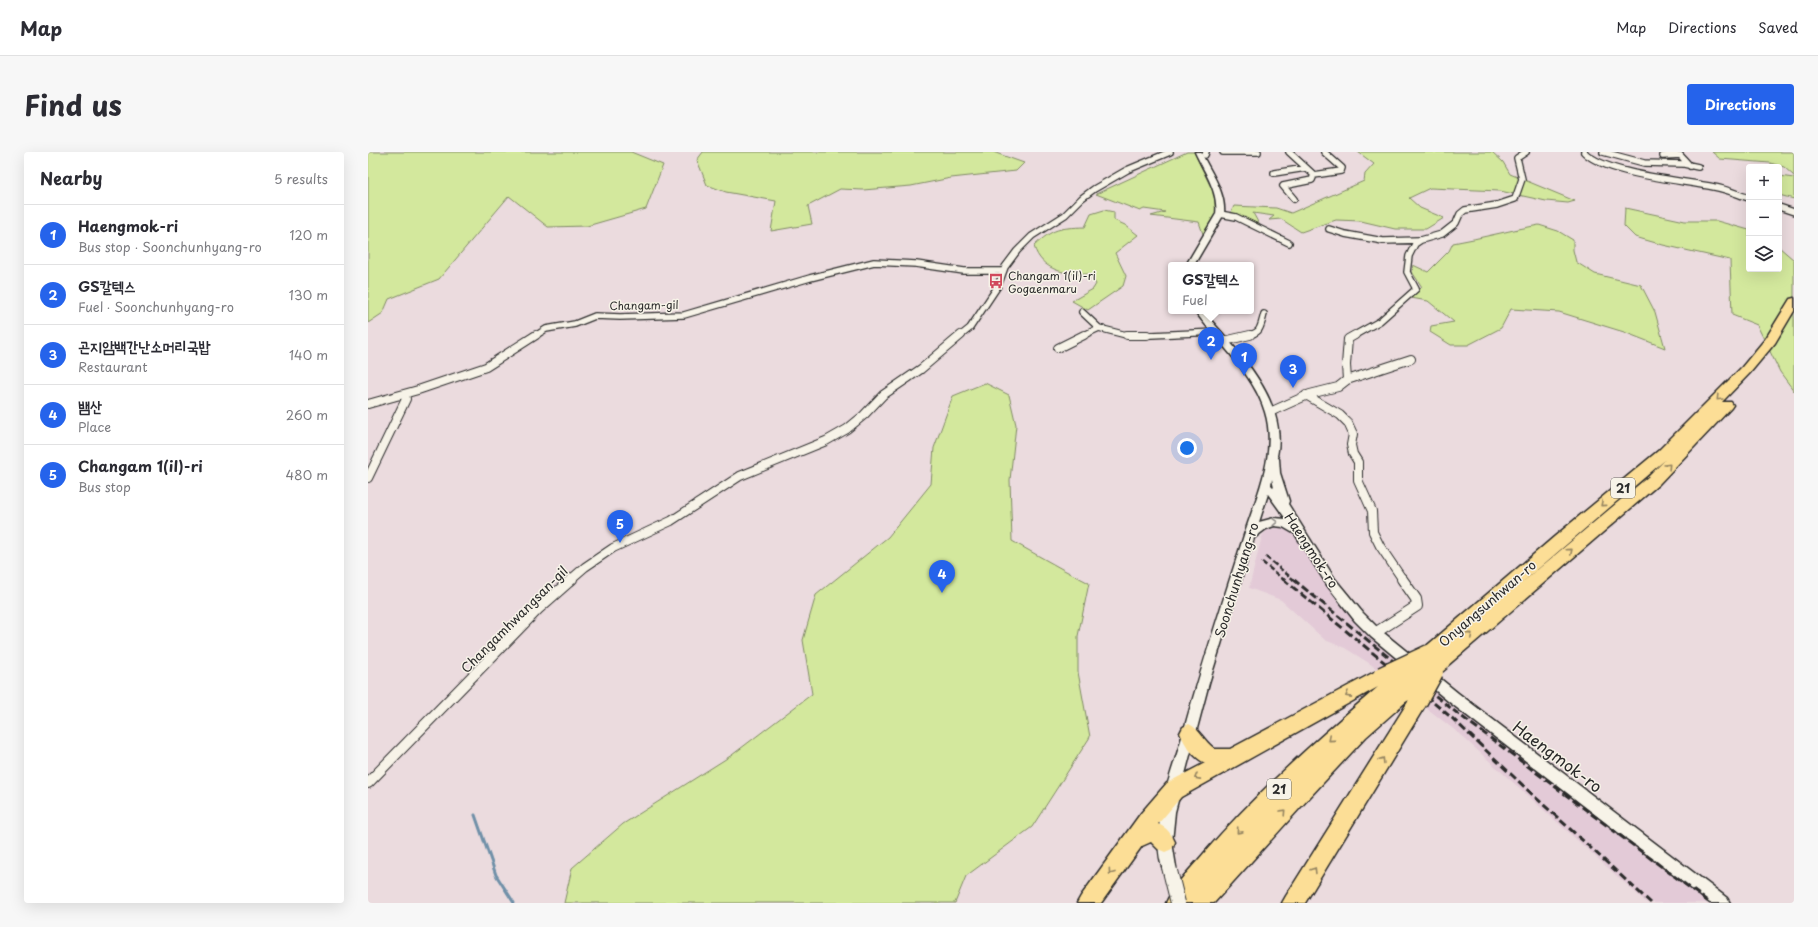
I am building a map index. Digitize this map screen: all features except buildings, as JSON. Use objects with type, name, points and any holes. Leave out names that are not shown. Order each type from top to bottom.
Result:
[{"type":"highway","name":"Onyangsunhwan-ro","points":[[1435,657],[1559,541],[1663,454],[1746,370],[1771,340],[1794,301]]},
{"type":"highway","name":"Onyangsunhwan-ro","points":[[1178,903],[1190,885],[1258,810],[1317,751],[1398,689],[1435,657],[1654,480],[1753,376],[1794,319]]},
{"type":"highway","points":[[1088,903],[1174,790],[1232,758],[1398,689],[1435,657]]},
{"type":"highway","name":"Onyangsunhwan-ro","points":[[1200,903],[1398,689]]},
{"type":"highway","points":[[1293,903],[1398,689]]},
{"type":"highway","points":[[1189,733],[1203,752],[1212,758],[1222,760],[1232,758]]},
{"type":"highway","points":[[1136,838],[1143,832],[1152,831],[1159,835],[1165,842]]},
{"type":"main road","points":[[1192,262],[1220,214],[1221,202],[1203,153]]},
{"type":"main road","name":"Soonchunhyang-ro","points":[[1178,903],[1169,867],[1165,842],[1166,822],[1189,733],[1265,486],[1273,451],[1274,432],[1270,412],[1254,379],[1201,314]]},
{"type":"main road","points":[[1273,451],[1275,473],[1280,492],[1290,516]]},
{"type":"main road","name":"Haengmok-ro","points":[[1265,486],[1274,493],[1290,516],[1331,582],[1374,633],[1447,692],[1722,903]]},
{"type":"main road","points":[[1249,537],[1258,526],[1279,521],[1290,525],[1302,535]]},
{"type":"street","name":"Changamhwangsan-gil","points":[[368,783],[538,609],[585,567],[609,551],[676,518],[736,478],[826,441],[847,429],[864,415],[883,395],[921,369],[970,328],[998,286],[1003,271],[1017,251],[1032,236],[1065,215],[1088,193],[1123,172],[1155,157],[1170,152]]},
{"type":"street","points":[[1223,152],[1258,152]]},
{"type":"street","points":[[1289,152],[1314,175],[1339,172],[1342,170],[1324,152]]},
{"type":"street","points":[[1329,228],[1345,234],[1383,241],[1421,240],[1442,234],[1456,223],[1460,214],[1465,210],[1497,205],[1515,199],[1519,192],[1523,174],[1517,158],[1526,152]]},
{"type":"street","points":[[1584,152],[1590,158],[1622,170],[1689,184],[1714,187],[1746,197]]},
{"type":"street","points":[[1603,152],[1644,163],[1698,167]]},
{"type":"street","points":[[1663,156],[1680,155],[1690,166]]},
{"type":"street","points":[[1274,173],[1306,168]]},
{"type":"street","points":[[1294,199],[1282,186],[1312,180],[1314,175]]},
{"type":"street","points":[[1782,208],[1794,212]]},
{"type":"street","points":[[1220,214],[1236,217],[1289,243]]},
{"type":"street","points":[[1347,380],[1346,365],[1348,340],[1380,321],[1416,289],[1407,272],[1409,256],[1415,244],[1421,240]]},
{"type":"street","name":"Changam-gil","points":[[368,404],[405,394],[493,363],[546,329],[575,324],[595,316],[620,318],[684,315],[810,278],[874,262],[916,264],[964,271],[1003,271]]},
{"type":"street","points":[[1082,312],[1099,328],[1130,336],[1216,332]]},
{"type":"street","points":[[1224,341],[1255,334],[1259,331],[1264,314]]},
{"type":"street","points":[[1058,348],[1099,328]]},
{"type":"street","points":[[1270,412],[1306,396],[1338,387],[1347,380],[1411,359]]},
{"type":"street","points":[[368,478],[406,399],[405,394]]},
{"type":"street","points":[[1306,396],[1340,415],[1348,423],[1353,434],[1351,445],[1353,454],[1359,466],[1358,480],[1372,511],[1373,532],[1380,546],[1416,599],[1417,606],[1374,633]]},
{"type":"shaded area","points":[[1279,527],[1286,528],[1297,534],[1320,575],[1357,622],[1716,903],[1647,903],[1456,731],[1369,663],[1345,648],[1325,640],[1281,600],[1249,588],[1262,536],[1267,530]]},
{"type":"green space","points":[[368,152],[631,152],[663,165],[646,209],[587,226],[548,227],[509,196],[439,279],[389,299],[383,313],[368,323]]},
{"type":"green space","points":[[703,152],[993,152],[1024,163],[1016,171],[951,178],[911,186],[863,190],[840,189],[808,206],[812,224],[771,231],[776,201],[726,192],[707,185],[697,160]]},
{"type":"green space","points":[[1187,152],[1194,152],[1217,200],[1216,214],[1203,234],[1199,222],[1151,216],[1165,212],[1144,209],[1140,211],[1096,194]]},
{"type":"green space","points":[[1358,152],[1492,152],[1503,162],[1510,174],[1575,201],[1568,203],[1546,201],[1500,191],[1430,188],[1409,198],[1420,208],[1444,218],[1426,229],[1395,229],[1361,221],[1336,220],[1301,232],[1281,219],[1269,220],[1274,216],[1253,213],[1259,224],[1231,212],[1234,206],[1276,208],[1291,213],[1364,181],[1365,174],[1374,164]]},
{"type":"green space","points":[[1712,152],[1794,152],[1794,176],[1782,166],[1782,164],[1720,159]]},
{"type":"green space","points":[[1782,176],[1794,178],[1794,199],[1782,196]]},
{"type":"green space","points":[[1625,208],[1685,221],[1717,221],[1746,229],[1746,272],[1782,272],[1782,250],[1794,260],[1794,391],[1780,372],[1757,325],[1732,315],[1730,260],[1635,237],[1624,226]]},
{"type":"green space","points":[[1104,210],[1114,212],[1114,220],[1125,225],[1138,235],[1115,253],[1126,276],[1123,286],[1088,310],[1072,301],[1093,289],[1096,284],[1089,274],[1072,274],[1056,270],[1042,261],[1034,246],[1046,236],[1057,230],[1085,227],[1091,214]]},
{"type":"green space","points":[[1539,225],[1558,231],[1573,240],[1573,250],[1576,262],[1595,274],[1641,285],[1655,312],[1665,348],[1624,332],[1559,312],[1511,309],[1501,328],[1468,345],[1451,345],[1430,332],[1431,326],[1454,322],[1428,301],[1411,298],[1422,287],[1412,272],[1413,265],[1428,272],[1449,251],[1453,243]]},
{"type":"green space","points":[[985,383],[1009,395],[1016,425],[1010,480],[1012,541],[1089,583],[1078,636],[1078,672],[1090,737],[1032,827],[966,876],[955,903],[564,903],[572,868],[623,824],[732,755],[812,694],[803,640],[816,595],[888,537],[931,484],[934,448],[953,396]]},
{"type":"waterway","points":[[475,815],[496,875],[514,903]]},
{"type":"railway","points":[[1266,557],[1294,580]]},
{"type":"railway","points":[[1262,562],[1284,580]]},
{"type":"railway","points":[[1283,579],[1452,718],[1534,796],[1651,903]]},
{"type":"railway","points":[[1293,579],[1453,710],[1710,903]]},
{"type":"place","name":"Changam 1(il)-ri Gogaenmaru","points":[[996,281]]},
{"type":"place","name":"GS칼텍스","points":[[1211,360]]},
{"type":"place","name":"Haengmok-ri","points":[[1244,376]]},
{"type":"place","name":"곤지암백간난소머리국밥","points":[[1293,388]]},
{"type":"place","name":"Changam 1(il)-ri","points":[[620,543]]},
{"type":"place","name":"뱀산","points":[[942,593]]}]
